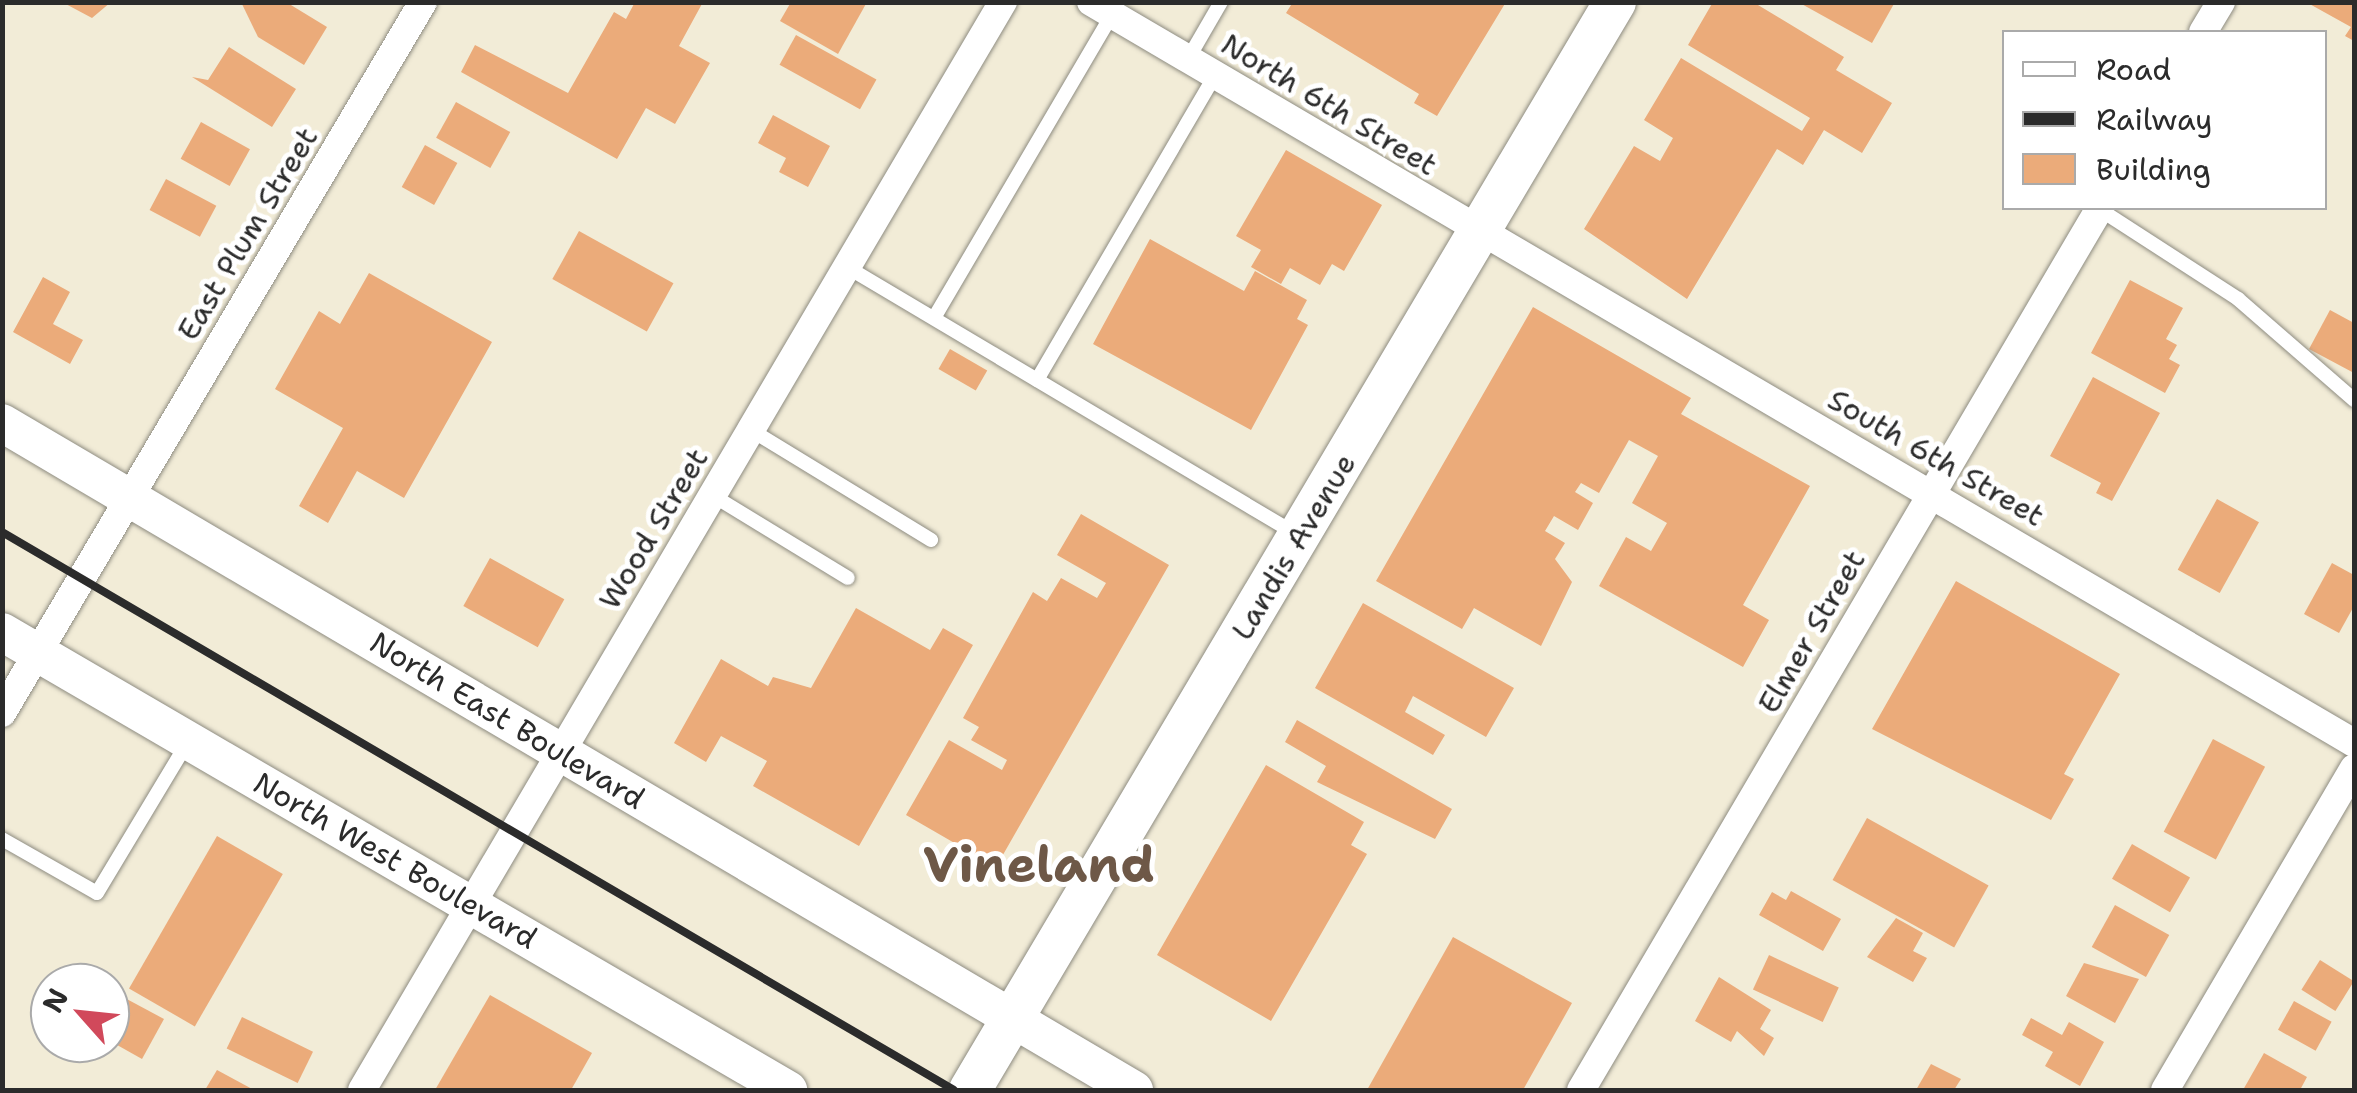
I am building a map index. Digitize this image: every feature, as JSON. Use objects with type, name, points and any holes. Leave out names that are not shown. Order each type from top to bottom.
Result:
[{"type":"main road","name":"Landis Avenue","points":[[970,1090],[1482,233],[1615,2]]},
{"type":"main road","name":"North East Boulevard","points":[[2,423],[1134,1090]]},
{"type":"main road","name":"North West Boulevard","points":[[2,632],[788,1090]]},
{"type":"street","name":"East Plum Street","points":[[2,713],[423,2]]},
{"type":"street","name":"Wood Street","points":[[362,1090],[1003,2]]},
{"type":"street","points":[[2204,30],[2221,2]]},
{"type":"street","name":"North 6th Street","points":[[1101,9],[1482,233]]},
{"type":"street","name":"Elmer Street","points":[[1581,1090],[2098,210]]},
{"type":"street","name":"South 6th Street","points":[[1482,233],[2354,743]]},
{"type":"street","points":[[2165,1090],[2354,768]]},
{"type":"lane","points":[[1188,60],[1221,2]]},
{"type":"lane","points":[[934,318],[1101,9]]},
{"type":"lane","points":[[1037,380],[1215,76]]},
{"type":"lane","points":[[2102,210],[2238,299],[2354,400]]},
{"type":"lane","points":[[847,266],[1300,537]]},
{"type":"lane","points":[[750,430],[931,540]]},
{"type":"lane","points":[[712,494],[848,578]]},
{"type":"lane","points":[[2,839],[97,893],[188,741]]},
{"type":"building","points":[[62,2],[111,2],[92,18]]},
{"type":"building","points":[[241,2],[286,2],[327,27],[304,65],[258,37]]},
{"type":"building","points":[[635,2],[703,2],[679,46],[710,63],[675,124],[646,108],[617,159],[461,72],[475,45],[568,93],[614,12],[626,19]]},
{"type":"building","points":[[791,2],[867,2],[838,54],[780,21]]},
{"type":"building","points":[[1293,2],[1506,2],[1437,116],[1414,103],[1419,94],[1286,13]]},
{"type":"building","points":[[1713,2],[1753,2],[1844,57],[1836,70],[1892,103],[1862,153],[1824,130],[1803,165],[1777,149],[1687,299],[1584,229],[1634,146],[1660,161],[1673,138],[1644,120],[1681,58],[1802,131],[1810,118],[1688,45]]},
{"type":"building","points":[[1798,2],[1895,2],[1872,43]]},
{"type":"building","points":[[2306,2],[2354,2],[2354,41],[2345,36],[2351,27]]},
{"type":"building","points":[[796,35],[876,80],[860,109],[780,65]]},
{"type":"building","points":[[229,47],[296,89],[272,127],[192,77],[208,80]]},
{"type":"building","points":[[456,102],[510,132],[490,168],[436,138]]},
{"type":"building","points":[[773,115],[830,146],[808,187],[779,172],[786,158],[758,143]]},
{"type":"building","points":[[201,122],[250,149],[230,186],[181,159]]},
{"type":"building","points":[[425,145],[457,163],[434,205],[402,187]]},
{"type":"building","points":[[1286,150],[1382,205],[1344,271],[1332,264],[1320,285],[1290,268],[1281,284],[1251,267],[1261,250],[1236,236]]},
{"type":"building","points":[[166,179],[216,206],[200,237],[150,210]]},
{"type":"building","points":[[579,231],[673,283],[647,331],[552,279]]},
{"type":"building","points":[[1150,239],[1244,291],[1255,271],[1307,300],[1297,319],[1308,325],[1251,430],[1093,344]]},
{"type":"building","points":[[369,273],[492,342],[404,498],[357,471],[328,523],[299,506],[343,428],[275,389],[319,311],[340,324]]},
{"type":"building","points":[[43,277],[70,292],[53,324],[83,340],[70,364],[13,332]]},
{"type":"building","points":[[2130,280],[2183,308],[2166,339],[2177,345],[2169,359],[2180,365],[2165,393],[2091,353]]},
{"type":"building","points":[[1533,307],[1691,398],[1681,414],[1810,486],[1743,605],[1769,620],[1743,667],[1599,586],[1626,537],[1651,551],[1667,523],[1632,503],[1658,456],[1629,440],[1599,493],[1581,483],[1575,492],[1593,503],[1578,530],[1554,516],[1545,531],[1565,543],[1555,559],[1572,582],[1541,646],[1474,608],[1462,629],[1376,581]]},
{"type":"building","points":[[2330,310],[2354,323],[2354,373],[2309,349]]},
{"type":"building","points":[[950,349],[987,370],[976,390],[938,369]]},
{"type":"building","points":[[2093,377],[2160,413],[2112,501],[2096,493],[2101,483],[2050,456]]},
{"type":"building","points":[[2217,499],[2259,522],[2220,593],[2178,570]]},
{"type":"building","points":[[1081,514],[1169,565],[996,867],[906,815],[949,740],[1002,770],[1007,760],[971,740],[979,727],[963,718],[1033,592],[1047,601],[1061,578],[1097,598],[1106,583],[1057,555]]},
{"type":"building","points":[[490,558],[564,599],[538,647],[463,606]]},
{"type":"building","points":[[2332,563],[2354,575],[2354,606],[2339,633],[2304,614]]},
{"type":"building","points":[[1956,581],[2120,674],[2064,774],[2074,779],[2051,820],[1872,729]]},
{"type":"building","points":[[1363,603],[1514,688],[1486,737],[1413,696],[1405,712],[1445,735],[1433,755],[1315,688]]},
{"type":"building","points":[[856,608],[930,650],[943,628],[973,645],[859,846],[753,786],[767,761],[721,736],[706,762],[674,743],[721,659],[768,686],[773,677],[811,688]]},
{"type":"building","points":[[1297,720],[1452,809],[1435,839],[1317,782],[1326,766],[1285,742]]},
{"type":"building","points":[[2213,739],[2265,767],[2216,859],[2164,832]]},
{"type":"building","points":[[1266,765],[1364,822],[1351,845],[1367,854],[1271,1021],[1157,955]]},
{"type":"building","points":[[1867,818],[1989,885],[1954,947],[1833,880]]},
{"type":"building","points":[[217,836],[283,874],[195,1026],[130,987]]},
{"type":"building","points":[[2132,844],[2190,878],[2170,912],[2112,879]]},
{"type":"building","points":[[1791,891],[1841,919],[1823,951],[1759,915],[1772,892],[1786,900]]},
{"type":"building","points":[[2115,905],[2169,935],[2146,977],[2092,947]]},
{"type":"building","points":[[1896,918],[1923,933],[1913,951],[1927,958],[1913,982],[1867,957]]},
{"type":"building","points":[[1453,937],[1572,1003],[1523,1090],[1367,1090]]},
{"type":"building","points":[[1769,955],[1839,988],[1823,1022],[1753,989]]},
{"type":"building","points":[[2320,960],[2354,981],[2335,1011],[2301,990]]},
{"type":"building","points":[[2084,963],[2139,979],[2115,1023],[2066,996]]},
{"type":"building","points":[[1719,977],[1771,1010],[1760,1029],[1774,1038],[1764,1056],[1737,1031],[1731,1042],[1695,1021]]},
{"type":"building","points":[[490,995],[592,1053],[571,1090],[435,1090]]},
{"type":"building","points":[[130,1001],[164,1019],[142,1059],[130,1052]]},
{"type":"building","points":[[2294,1001],[2332,1022],[2316,1051],[2278,1030]]},
{"type":"building","points":[[242,1017],[313,1052],[298,1083],[227,1048]]},
{"type":"building","points":[[2031,1018],[2062,1035],[2069,1022],[2104,1042],[2080,1086],[2045,1066],[2053,1052],[2022,1035]]},
{"type":"building","points":[[2264,1053],[2307,1077],[2300,1090],[2243,1090]]},
{"type":"building","points":[[1931,1064],[1961,1079],[1954,1090],[1916,1090]]},
{"type":"building","points":[[217,1070],[254,1090],[205,1090]]},
{"type":"railway","points":[[2,532],[954,1090]]},
{"type":"district","name":"Vineland","points":[[1039,865]]}]
